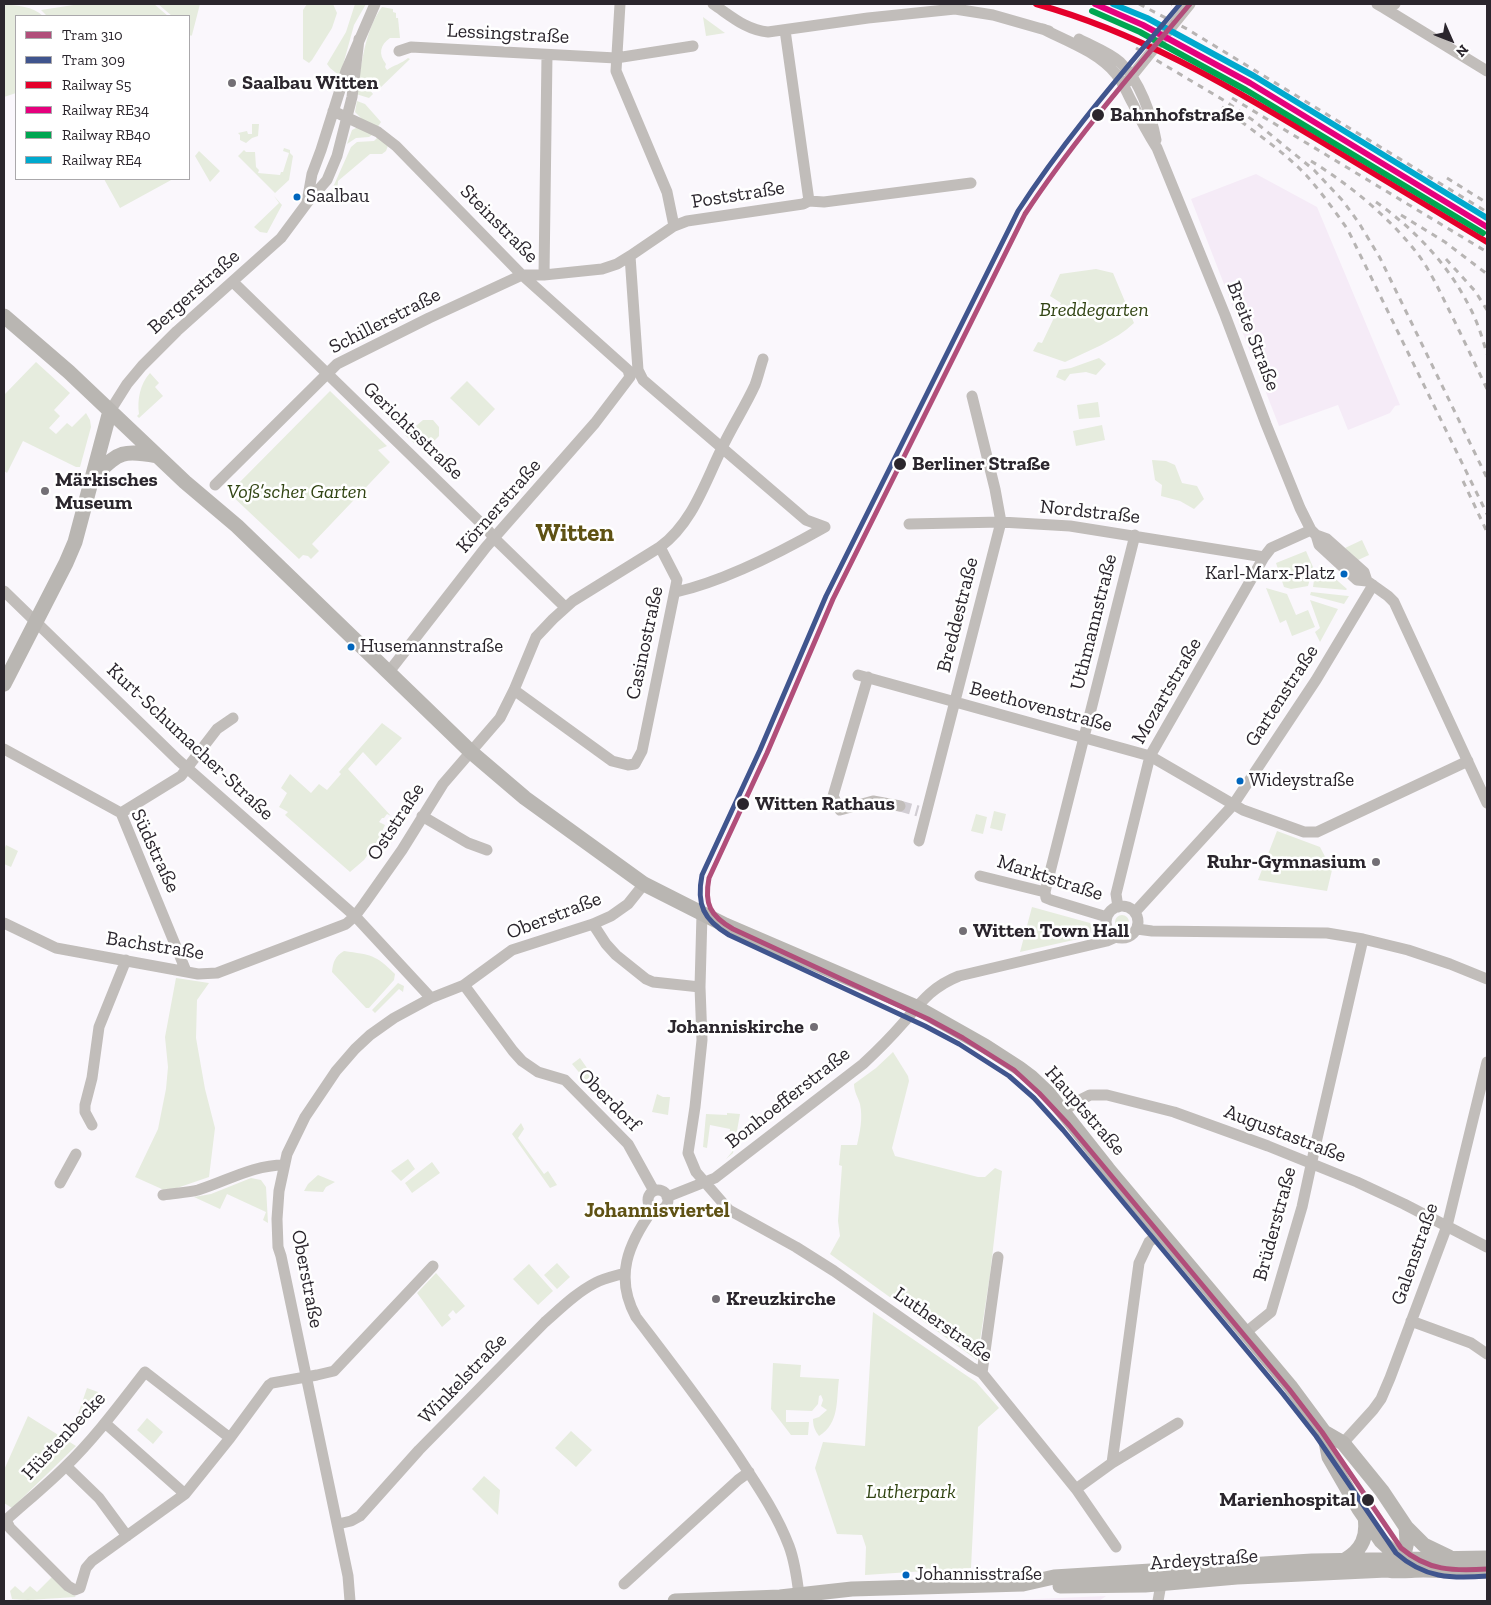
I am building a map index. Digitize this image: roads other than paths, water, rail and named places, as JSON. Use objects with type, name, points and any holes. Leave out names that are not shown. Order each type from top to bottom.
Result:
[{"type":"main road","name":"Hauptstraße","points":[[4,316],[69,372],[202,497],[216,507],[471,752],[525,798],[644,884],[702,914],[916,1007],[1020,1068],[1048,1092],[1161,1232],[1290,1386],[1324,1432],[1343,1443],[1382,1491],[1415,1537],[1428,1548],[1456,1563]]},
{"type":"main road","points":[[4,684],[75,542],[110,411]]},
{"type":"main road","points":[[93,477],[121,454],[136,452],[157,456]]},
{"type":"main road","name":"Hauptstraße","points":[[1324,1432],[1329,1457],[1381,1541],[1403,1559],[1423,1570]]},
{"type":"main road","points":[[1345,1560],[1357,1552],[1362,1545],[1366,1532],[1365,1517]]},
{"type":"main road","points":[[1387,1570],[1403,1559],[1407,1541],[1406,1526]]},
{"type":"main road","points":[[1456,1563],[1487,1558]]},
{"type":"main road","points":[[675,1601],[800,1598],[852,1589],[1024,1584],[1054,1577],[1150,1578],[1345,1560],[1422,1560],[1456,1563],[1487,1571]]},
{"type":"main road","name":"Ardeystraße","points":[[1150,1578],[1219,1578],[1423,1570],[1456,1563]]},
{"type":"street","name":"Bergerstraße","points":[[306,203],[312,174],[346,71],[375,4]]},
{"type":"street","points":[[620,4],[616,71],[664,183],[674,226]]},
{"type":"street","points":[[713,4],[748,28],[768,32],[849,20],[955,9],[993,15],[1043,29],[1101,60],[1128,81],[1190,4]]},
{"type":"street","points":[[1386,5],[1487,71]]},
{"type":"street","points":[[785,30],[809,201]]},
{"type":"street","name":"Bergerstraße","points":[[110,411],[127,384],[142,366],[177,331],[281,238],[306,203],[327,180],[337,156],[352,97],[359,38]]},
{"type":"street","name":"Lessingstraße","points":[[399,51],[411,47],[616,58],[693,46]]},
{"type":"street","points":[[544,275],[548,55]]},
{"type":"street","name":"Breite Straße","points":[[1128,81],[1144,127],[1158,148],[1225,315],[1266,424],[1300,508],[1313,533]]},
{"type":"street","points":[[328,126],[340,123],[346,118],[333,111]]},
{"type":"street","name":"Steinstraße","points":[[346,118],[378,132],[396,146],[522,275],[622,364]]},
{"type":"street","name":"Poststraße","points":[[522,275],[544,275],[602,269],[617,264],[674,226],[687,221],[803,204],[809,201],[824,202],[971,184]]},
{"type":"street","points":[[630,256],[640,376],[651,388],[806,520],[825,527],[763,558],[700,586],[676,592]]},
{"type":"street","name":"Schillerstraße","points":[[215,485],[337,364],[429,318],[522,275]]},
{"type":"street","name":"Gerichtsstraße","points":[[234,282],[565,607]]},
{"type":"street","name":"Oststraße","points":[[355,916],[402,850],[422,816],[447,780],[500,718],[536,637],[565,607],[668,541],[694,508],[755,384],[763,359]]},
{"type":"street","name":"Körnerstraße","points":[[388,673],[494,538],[595,423],[628,380],[630,377],[628,370],[622,364]]},
{"type":"street","name":"Breddestraße","points":[[919,841],[922,812],[955,702],[1001,522],[994,483],[972,396]]},
{"type":"street","name":"Nordstraße","points":[[909,524],[1001,522],[1070,526],[1264,556]]},
{"type":"street","points":[[1313,533],[1327,539],[1364,572],[1370,583],[1394,602],[1487,803]]},
{"type":"street","name":"Mozartstraße","points":[[1118,907],[1116,894],[1150,756],[1264,556],[1271,548],[1313,533]]},
{"type":"street","name":"Uthmannstraße","points":[[1045,892],[1135,535]]},
{"type":"street","name":"Casinostraße","points":[[514,690],[612,761],[628,765],[635,764],[642,751],[676,592],[677,580],[660,547]]},
{"type":"street","name":"Gartenstraße","points":[[1135,912],[1233,805],[1316,680],[1370,583]]},
{"type":"street","name":"Kurt-Schumacher-Straße","points":[[4,591],[187,768],[355,916],[431,998]]},
{"type":"street","name":"Beethovenstraße","points":[[900,806],[874,801],[840,810],[833,796],[863,676],[1150,756],[1243,810],[1311,834],[1468,761]]},
{"type":"street","points":[[121,813],[181,776],[217,729],[233,718]]},
{"type":"street","name":"Südstraße","points":[[4,749],[121,813],[186,971]]},
{"type":"street","points":[[422,816],[468,843],[487,850]]},
{"type":"street","name":"Marktstraße","points":[[980,876],[1045,892],[1046,898],[1107,917]]},
{"type":"street","name":"Oberstraße","points":[[350,1601],[349,1580],[338,1524],[278,1247],[278,1198],[287,1154],[305,1117],[325,1086],[347,1058],[380,1027],[431,998],[464,985],[512,950],[593,924],[611,916],[628,904],[644,884]]},
{"type":"street","points":[[916,1007],[935,988],[959,976],[1108,941],[1116,937],[1126,938],[1137,929],[1138,919],[1135,912],[1129,908],[1118,907],[1111,911],[1107,917],[1106,923],[1109,931],[1116,937]]},
{"type":"street","points":[[702,914],[700,987],[702,1040],[688,1153],[696,1172],[704,1182]]},
{"type":"street","name":"Bachstraße","points":[[4,923],[56,948],[198,974],[217,973],[340,927],[355,916]]},
{"type":"street","points":[[593,924],[616,955],[646,979],[653,982],[700,987]]},
{"type":"street","points":[[1137,929],[1160,932],[1326,933],[1363,939],[1408,950],[1487,979]]},
{"type":"street","name":"Brüderstraße","points":[[1245,1332],[1271,1312],[1302,1207],[1363,939]]},
{"type":"street","points":[[92,1125],[84,1112],[92,1078],[99,1027],[126,960]]},
{"type":"street","name":"Oberdorf","points":[[464,985],[512,1051],[522,1061],[538,1072],[565,1080],[628,1144],[654,1191]]},
{"type":"street","name":"Bonhoefferstraße","points":[[667,1197],[715,1178],[863,1064],[916,1007]]},
{"type":"street","name":"Galenstraße","points":[[1343,1443],[1374,1410],[1381,1399],[1447,1226],[1487,1062]]},
{"type":"street","name":"Augustastraße","points":[[1063,1112],[1076,1102],[1090,1095],[1107,1095],[1176,1113],[1362,1184],[1487,1247]]},
{"type":"street","points":[[60,1184],[76,1154]]},
{"type":"street","points":[[163,1195],[195,1190],[254,1169],[272,1165],[284,1165]]},
{"type":"street","name":"Lutherstraße","points":[[704,1182],[729,1210],[796,1247],[834,1271],[963,1362],[982,1373],[1076,1489],[1116,1547]]},
{"type":"street","points":[[660,1190],[667,1197],[668,1203],[664,1208],[653,1209],[648,1204],[648,1198],[654,1191],[660,1190]]},
{"type":"street","points":[[653,1209],[638,1231],[628,1254],[625,1273],[627,1296],[636,1317],[715,1421],[749,1472],[781,1527],[795,1567],[800,1598]]},
{"type":"street","points":[[1112,1464],[1139,1264],[1149,1242],[1161,1232]]},
{"type":"street","points":[[982,1373],[998,1257]]},
{"type":"street","points":[[66,1466],[99,1498],[127,1536],[185,1494],[272,1382],[329,1373],[339,1367],[433,1266]]},
{"type":"street","name":"Winkelstraße","points":[[338,1524],[351,1522],[360,1516],[419,1450],[560,1309],[596,1282],[625,1273]]},
{"type":"street","points":[[1411,1321],[1471,1343],[1487,1354]]},
{"type":"street","name":"Hüstenbecke","points":[[127,1536],[92,1561],[86,1568],[80,1588],[75,1590],[68,1586],[10,1528],[6,1520],[66,1466],[105,1423],[145,1372],[230,1438]]},
{"type":"street","points":[[105,1423],[185,1494]]},
{"type":"street","points":[[1076,1489],[1178,1423]]},
{"type":"street","points":[[624,1584],[749,1472]]},
{"type":"street","points":[[1150,1578],[1158,1601]]},
{"type":"tunnel","points":[[900,806],[918,811]]},
{"type":"railway","points":[[1139,4],[1187,29],[1487,212]]},
{"type":"railway","points":[[1136,48],[1225,101],[1254,121],[1314,170],[1343,201],[1380,258],[1487,478]]},
{"type":"railway","points":[[1232,98],[1487,252]]},
{"type":"railway","points":[[1222,107],[1276,148],[1306,175],[1348,230],[1487,514]]},
{"type":"railway","points":[[1311,161],[1340,180],[1368,202],[1394,226],[1417,253],[1438,288],[1487,389]]},
{"type":"railway","points":[[1447,178],[1487,203]]},
{"type":"railway","points":[[1376,202],[1416,235],[1450,274],[1474,316],[1487,354]]},
{"type":"railway","points":[[1401,215],[1445,242],[1487,274]]},
{"type":"railway","points":[[1446,259],[1475,291],[1487,310]]},
{"type":"railway","points":[[1463,481],[1487,532]]},
{"type":"tram line","name":"309","points":[[1180,4],[1076,131],[1018,211],[826,596],[760,750],[702,875],[700,886],[701,903],[713,924],[729,935],[925,1026],[959,1044],[1009,1076],[1034,1098],[1063,1130],[1283,1394],[1316,1436],[1396,1553],[1417,1568],[1438,1575],[1450,1577],[1487,1576]]},
{"type":"tram line","name":"310","points":[[1190,4],[1084,133],[1025,214],[833,599],[767,753],[709,878],[708,902],[714,914],[733,929],[928,1019],[963,1038],[1014,1070],[1069,1125],[1289,1389],[1322,1432],[1401,1548],[1411,1556],[1441,1568],[1463,1570],[1487,1569]]},
{"type":"rail line","name":"S5","points":[[1036,4],[1110,29],[1180,61],[1282,118],[1487,242]]},
{"type":"rail line","name":"RE34","points":[[1095,4],[1143,25],[1250,83],[1487,227]]},
{"type":"rail line","name":"RE4","points":[[1113,4],[1147,18],[1254,76],[1487,218]]},
{"type":"rail line","name":"RB40","points":[[1092,11],[1140,32],[1246,90],[1483,233]]},
{"type":"place","name":"Saalbau Witten","points":[[232,83]]},
{"type":"place","name":"Bahnhofstraße","points":[[1098,115]]},
{"type":"place","name":"Saalbau","points":[[297,197]]},
{"type":"place","name":"Berliner Straße","points":[[900,464]]},
{"type":"place","name":"Märkisches Museum","points":[[45,491]]},
{"type":"place","name":"Karl-Marx-Platz","points":[[1344,574]]},
{"type":"place","name":"Husemannstraße","points":[[351,647]]},
{"type":"place","name":"Wideystraße","points":[[1240,781]]},
{"type":"place","name":"Witten Rathaus","points":[[743,804]]},
{"type":"place","name":"Ruhr-Gymnasium","points":[[1376,862]]},
{"type":"place","name":"Witten Town Hall","points":[[963,931]]},
{"type":"place","name":"Johanniskirche","points":[[814,1027]]},
{"type":"place","name":"Kreuzkirche","points":[[716,1299]]},
{"type":"place","name":"Marienhospital","points":[[1368,1500]]},
{"type":"place","name":"Johannisstraße","points":[[906,1575]]},
{"type":"district","name":"Witten","points":[[575,534]]},
{"type":"district","name":"Johannisviertel","points":[[657,1211]]},
{"type":"park label","name":"Breddegarten","points":[[1094,310]]},
{"type":"park label","name":"Voß’scher Garten","points":[[297,492]]},
{"type":"park label","name":"Lutherpark","points":[[911,1492]]}]
